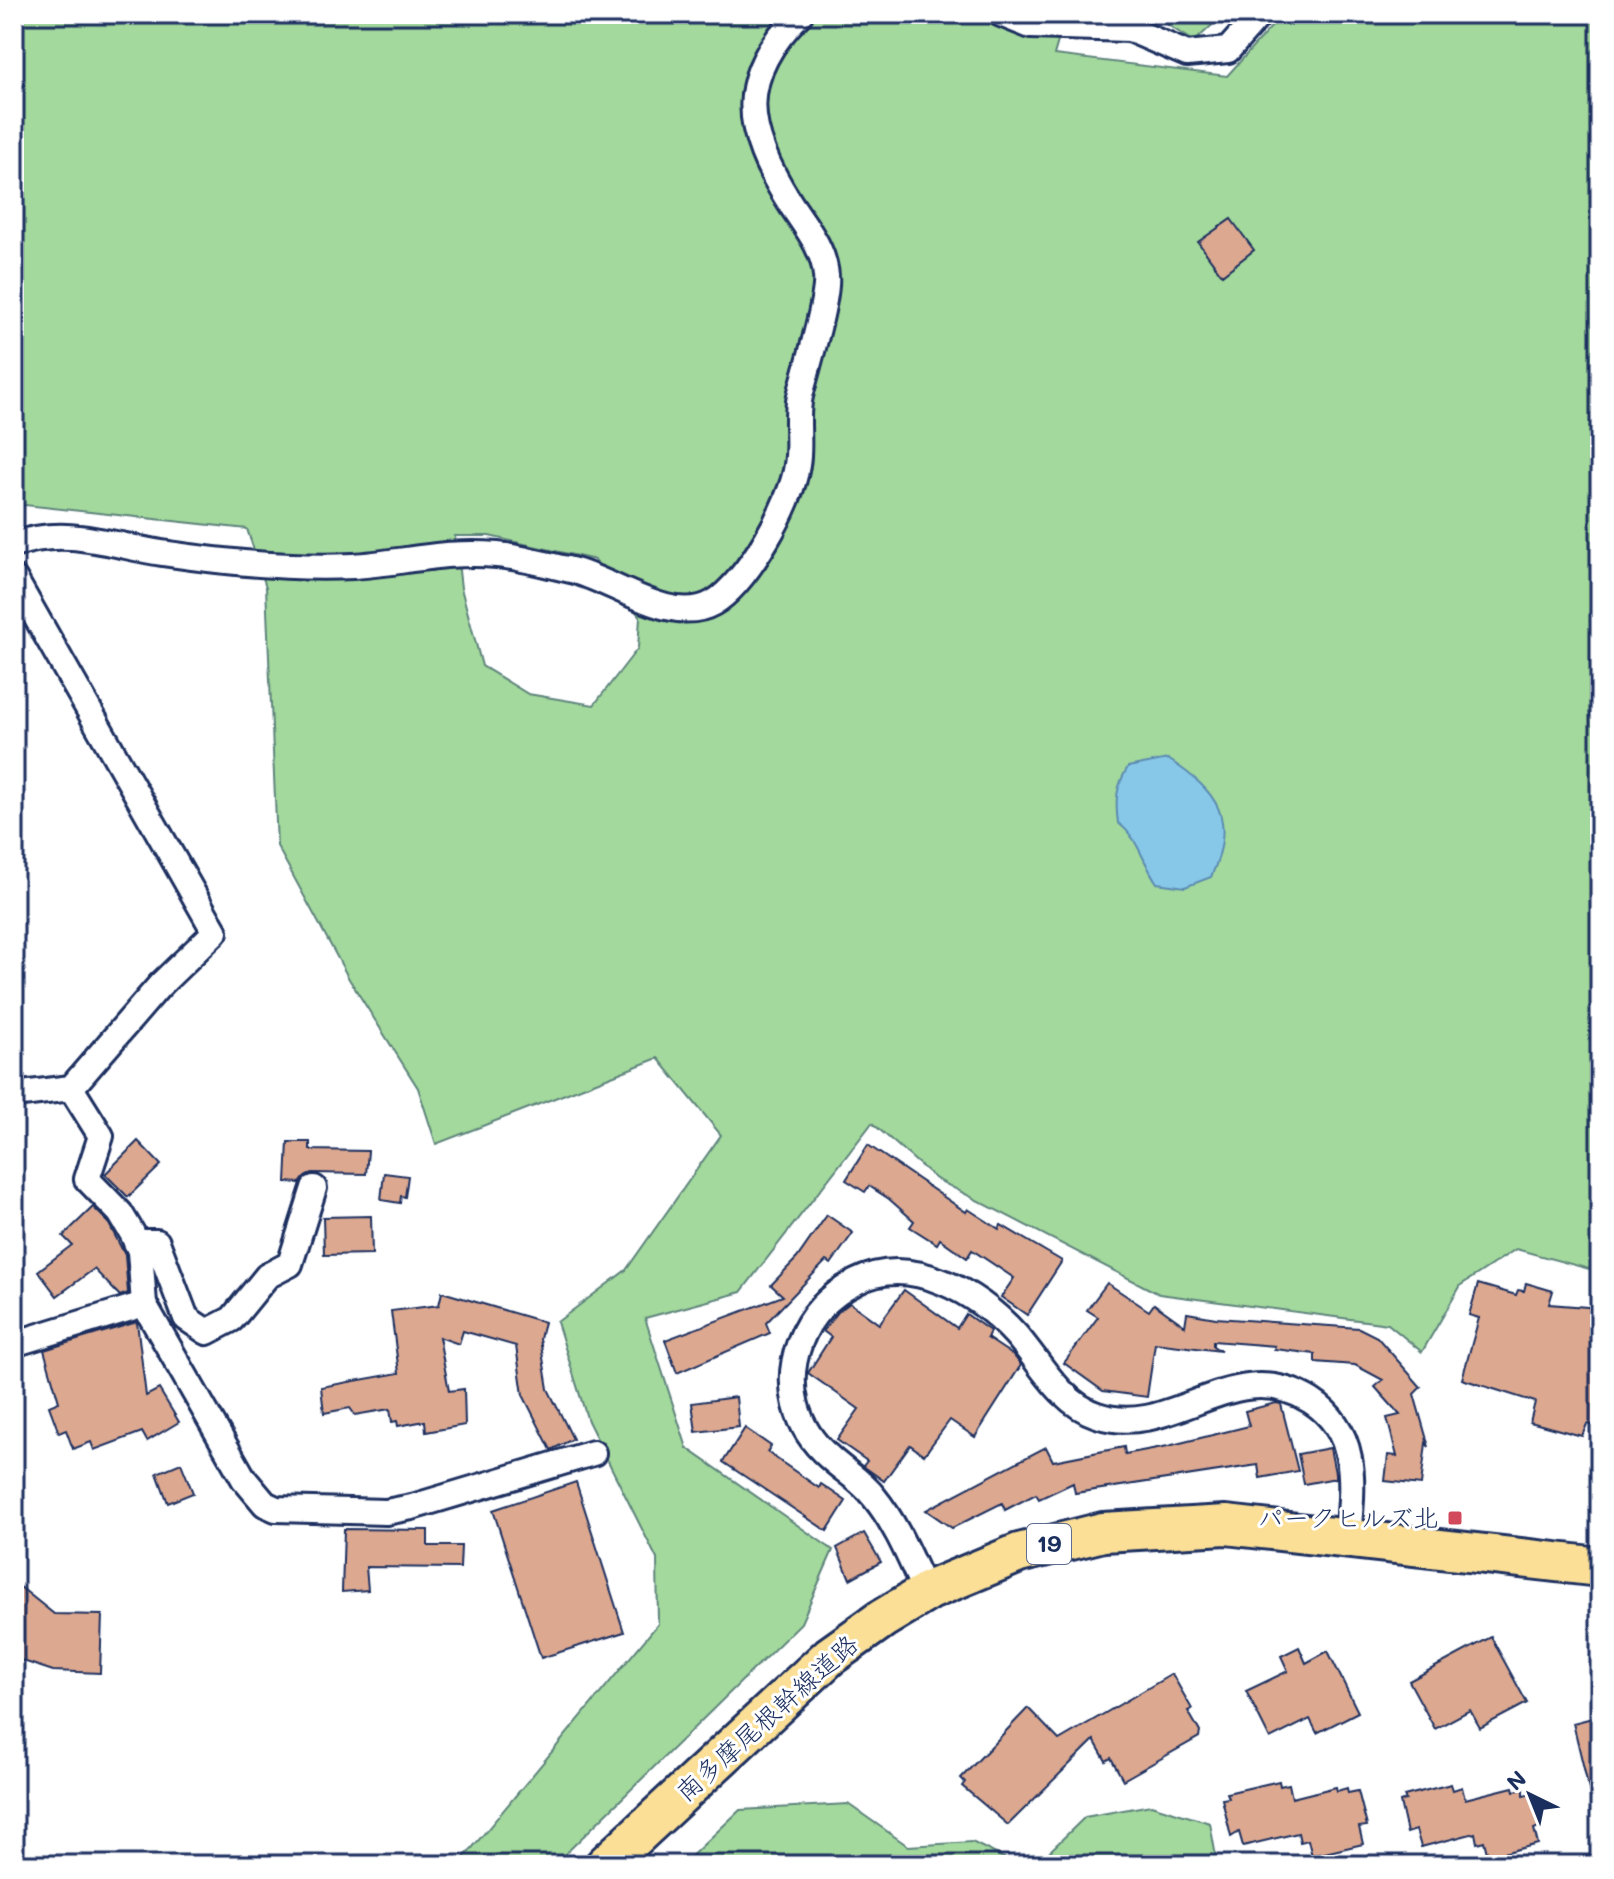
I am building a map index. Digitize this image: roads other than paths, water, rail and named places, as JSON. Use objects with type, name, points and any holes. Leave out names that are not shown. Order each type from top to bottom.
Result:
[{"type":"main road","name":"南多摩尾根幹線道路","points":[[605,1865],[830,1656],[882,1619],[926,1593],[1019,1553],[1103,1532],[1226,1525],[1600,1567]]},
{"type":"street","points":[[14,545],[44,536],[82,537],[161,553],[337,566],[439,555],[497,555],[576,571],[631,595],[678,609],[710,605],[725,595],[747,568],[788,497],[797,465],[798,405],[827,278],[818,244],[768,167],[754,125],[756,73],[779,34],[800,14]]},
{"type":"street","points":[[1001,14],[1031,26],[1129,29],[1187,54],[1228,50],[1260,14]]},
{"type":"street","points":[[14,578],[215,932],[160,985],[71,1088],[14,1095]]},
{"type":"street","points":[[71,1088],[101,1136],[87,1179],[120,1213],[136,1242],[144,1304],[244,1479],[265,1504],[276,1509],[386,1512],[593,1453]]},
{"type":"street","points":[[136,1242],[157,1242],[186,1318],[207,1332],[232,1319],[267,1276],[290,1264],[314,1188]]},
{"type":"street","points":[[926,1593],[874,1497],[807,1434],[794,1405],[792,1372],[800,1343],[814,1315],[837,1292],[857,1281],[901,1271],[935,1277],[997,1315],[1075,1403],[1096,1415],[1122,1420],[1144,1418],[1238,1386],[1264,1384],[1295,1391],[1333,1422],[1348,1447],[1354,1474],[1348,1538]]},
{"type":"street","points":[[20,1342],[144,1304]]},
{"type":"water","points":[[1168,759],[1200,783],[1211,796],[1222,823],[1219,857],[1211,877],[1185,887],[1157,883],[1135,842],[1118,823],[1117,794],[1128,767]]},
{"type":"place","name":"パークヒルズ北","points":[[1455,1518]]}]
